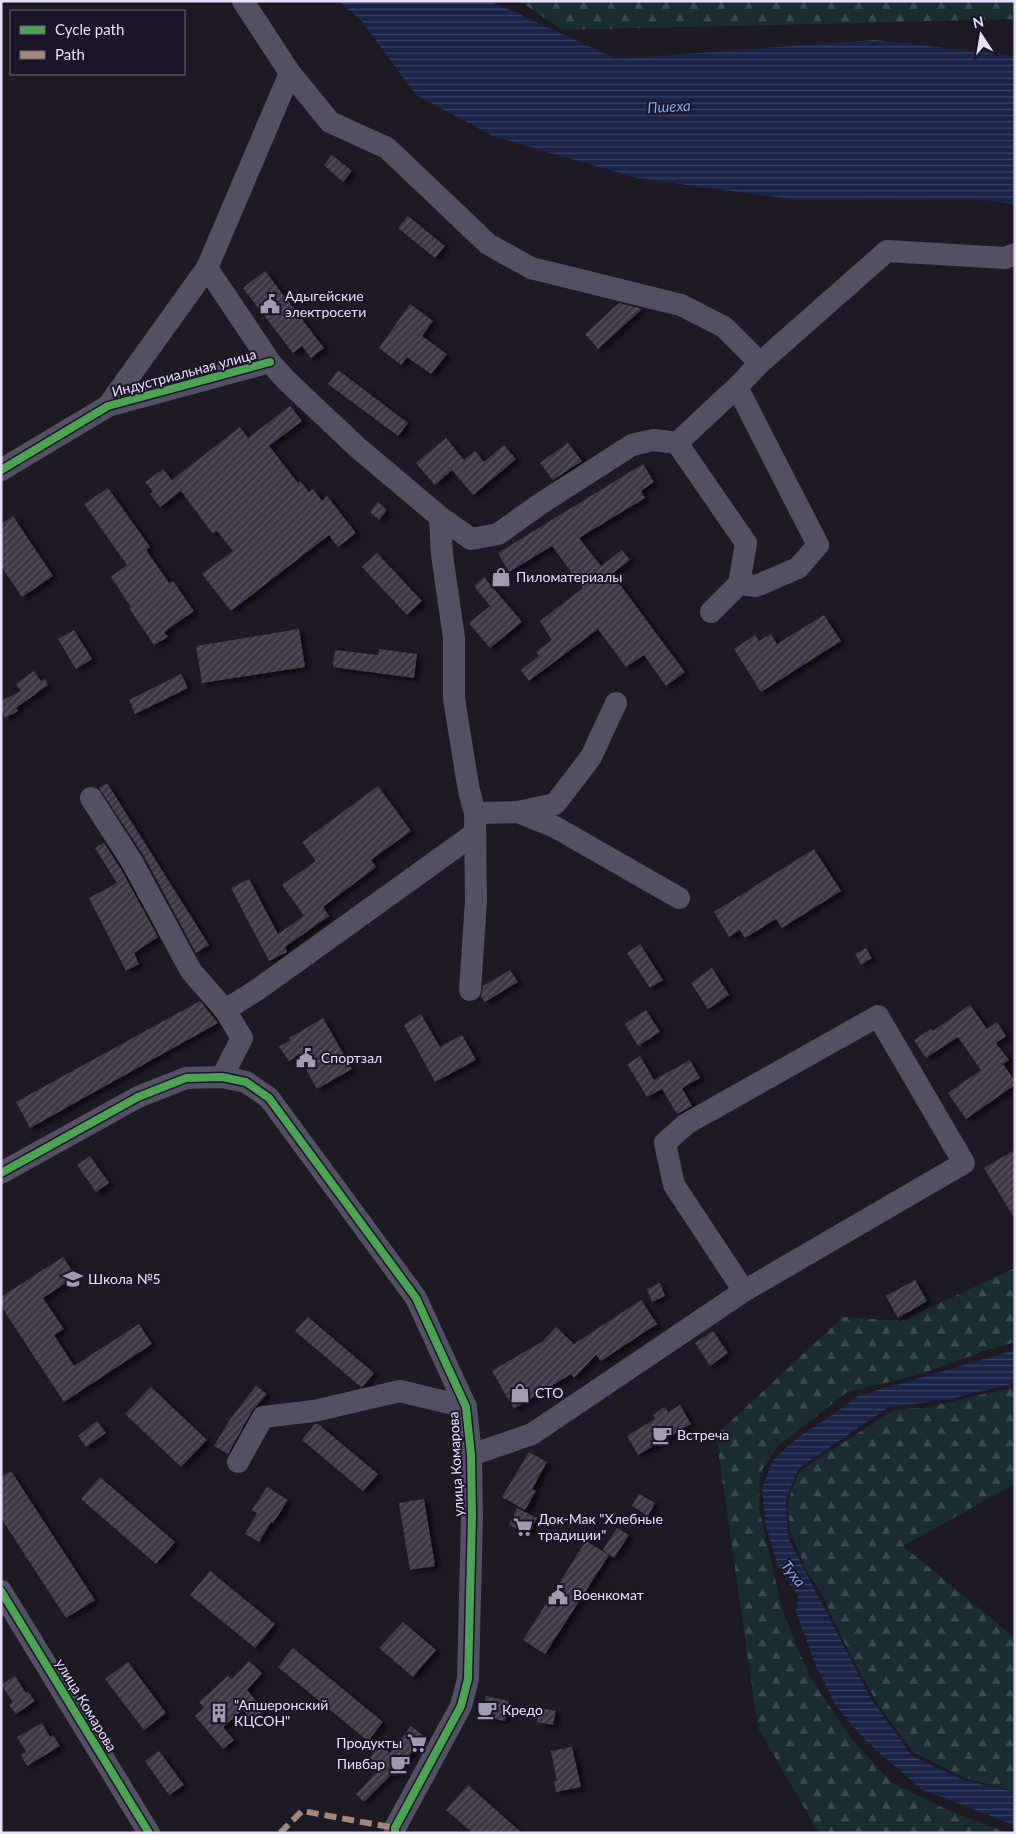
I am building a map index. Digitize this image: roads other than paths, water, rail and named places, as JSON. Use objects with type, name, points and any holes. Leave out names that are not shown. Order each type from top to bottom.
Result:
[{"type":"street","points":[[243,1],[290,73],[330,122],[387,148],[488,244],[531,268],[681,305],[724,326],[760,363]]},
{"type":"street","points":[[108,406],[207,268],[290,73]]},
{"type":"street","points":[[677,444],[760,363],[887,251],[1005,258],[1015,254]]},
{"type":"street","points":[[207,268],[270,362],[357,447],[440,517],[471,539],[498,534],[543,502],[632,445],[652,440],[677,444],[746,543],[739,584],[711,612]]},
{"type":"street","name":"Индустриальная улица","points":[[1,470],[108,406],[270,362]]},
{"type":"street","points":[[737,387],[818,545],[798,568],[756,586],[739,584]]},
{"type":"street","points":[[440,517],[442,555],[454,638],[454,699],[475,824],[476,901],[470,990]]},
{"type":"street","points":[[225,1010],[257,990],[475,824],[555,804],[591,756],[616,703]]},
{"type":"street","points":[[91,798],[132,862],[191,971],[225,1010],[242,1038],[222,1077]]},
{"type":"street","points":[[518,812],[556,827],[679,898]]},
{"type":"street","points":[[471,1455],[532,1434],[744,1291],[964,1163],[878,1016],[686,1124],[665,1143],[674,1185],[744,1291]]},
{"type":"street","name":"улица Комарова","points":[[1,1173],[138,1097],[186,1078],[222,1077],[246,1082],[269,1098],[416,1298],[466,1407],[471,1455],[472,1516],[468,1679],[462,1706],[395,1828],[395,1833]]},
{"type":"street","points":[[238,1462],[263,1417],[314,1411],[400,1391],[466,1407]]},
{"type":"street","name":"улица Комарова","points":[[1,1591],[149,1833]]},
{"type":"water","name":"Пшеха","points":[[338,1],[490,1],[617,59],[875,40],[1015,56],[1015,204],[975,199],[797,200],[637,178],[493,136],[416,95],[361,20]]},
{"type":"water","name":"Туха","points":[[1015,1350],[1015,1383],[951,1399],[889,1407],[799,1468],[786,1498],[788,1538],[871,1699],[912,1756],[963,1780],[1015,1792],[1015,1826],[921,1789],[865,1740],[836,1706],[816,1666],[796,1612],[798,1596],[777,1564],[765,1522],[762,1488],[773,1460],[797,1438],[858,1396]]},
{"type":"place","name":"Адыгейские электросети","points":[[270,304]]},
{"type":"place","name":"Пиломатериалы","points":[[501,577]]},
{"type":"place","name":"Спортзал","points":[[306,1058]]},
{"type":"place","name":"Школа №5","points":[[73,1279]]},
{"type":"place","name":"СТО","points":[[520,1393]]},
{"type":"place","name":"Встреча","points":[[662,1435]]},
{"type":"place","name":"Док-Мак \"Хлебные традиции\"","points":[[523,1527]]},
{"type":"place","name":"Военкомат","points":[[558,1595]]},
{"type":"place","name":"Кредо","points":[[487,1710]]},
{"type":"place","name":"\"Апшеронский КЦСОН\"","points":[[219,1713]]},
{"type":"place","name":"Продукты","points":[[417,1743]]},
{"type":"place","name":"Пивбар","points":[[400,1764]]}]
